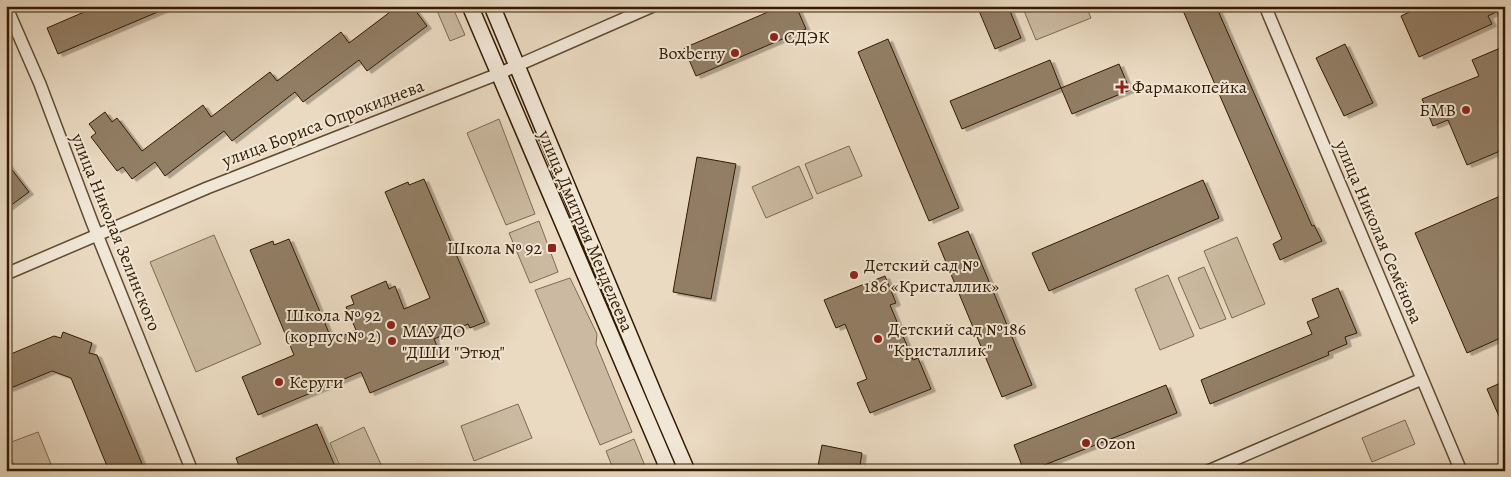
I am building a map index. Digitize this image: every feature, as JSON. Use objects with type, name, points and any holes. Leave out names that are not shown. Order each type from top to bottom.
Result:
[{"type":"street","name":"улица Николая Зелинского","points":[[6,6],[40,84],[98,236],[192,471]]},
{"type":"street","name":"улица Дмитрия Менделеева","points":[[470,6],[669,471]]},
{"type":"street","name":"улица Дмитрия Менделеева","points":[[492,6],[687,471]]},
{"type":"street","name":"улица Бориса Опрокиднева","points":[[6,274],[207,188],[498,74],[653,6]]},
{"type":"street","name":"улица Николая Семёнова","points":[[1265,6],[1461,471]]},
{"type":"street","points":[[1208,471],[1422,379]]},
{"type":"shaded area","points":[[435,6],[452,6],[465,35],[450,41]]},
{"type":"shaded area","points":[[1022,6],[1086,6],[1091,18],[1036,40]]},
{"type":"shaded area","points":[[499,119],[535,214],[506,225],[467,133]]},
{"type":"shaded area","points":[[849,146],[862,176],[817,194],[805,164]]},
{"type":"shaded area","points":[[799,166],[813,198],[766,218],[752,187]]},
{"type":"shaded area","points":[[539,221],[558,272],[530,283],[509,233]]},
{"type":"shaded area","points":[[214,235],[261,344],[196,372],[150,262]]},
{"type":"shaded area","points":[[1237,237],[1265,304],[1232,318],[1204,251]]},
{"type":"shaded area","points":[[1204,267],[1226,319],[1200,329],[1178,278]]},
{"type":"shaded area","points":[[1168,275],[1194,336],[1160,350],[1135,289]]},
{"type":"shaded area","points":[[570,278],[597,334],[596,344],[632,432],[600,445],[535,290]]},
{"type":"shaded area","points":[[518,404],[532,438],[474,461],[461,426]]},
{"type":"shaded area","points":[[1405,420],[1415,444],[1372,462],[1362,438]]},
{"type":"shaded area","points":[[364,427],[384,471],[342,471],[330,443]]},
{"type":"shaded area","points":[[38,432],[53,469],[50,471],[16,471],[6,444]]},
{"type":"shaded area","points":[[634,439],[647,471],[614,471],[606,451]]},
{"type":"building","points":[[98,6],[172,6],[58,54],[47,28]]},
{"type":"building","points":[[398,6],[412,6],[427,26],[367,71],[359,60],[303,102],[295,92],[232,141],[224,131],[165,176],[155,162],[132,179],[123,167],[117,171],[91,137],[96,133],[89,124],[105,112],[112,122],[117,118],[142,151],[203,105],[211,117],[270,72],[277,81],[341,32],[349,43]]},
{"type":"building","points":[[782,6],[796,6],[806,29],[696,76],[684,48]]},
{"type":"building","points":[[977,6],[1008,6],[1021,38],[995,49]]},
{"type":"building","points":[[1181,6],[1216,6],[1312,226],[1314,225],[1322,241],[1280,260],[1273,244],[1282,239]]},
{"type":"building","points":[[1422,6],[1505,6],[1505,8],[1488,16],[1492,24],[1419,57],[1401,16]]},
{"type":"building","points":[[888,39],[959,208],[929,221],[858,52]]},
{"type":"building","points":[[1345,44],[1373,103],[1344,116],[1316,58]]},
{"type":"building","name":"БМВ","points":[[1505,46],[1505,149],[1467,165],[1448,120],[1433,126],[1422,99],[1479,76],[1472,60]]},
{"type":"building","points":[[1050,60],[1061,88],[962,129],[950,101]]},
{"type":"building","points":[[1119,64],[1130,90],[1072,114],[1061,88]]},
{"type":"building","points":[[697,157],[736,164],[711,299],[673,292]]},
{"type":"building","points":[[6,162],[29,192],[6,209]]},
{"type":"building","name":"Школа № 92 (корпус № 2)","points":[[424,179],[485,322],[470,328],[468,324],[434,339],[444,362],[370,393],[361,372],[258,415],[242,377],[294,355],[250,250],[273,241],[274,245],[289,239],[332,340],[356,330],[346,307],[354,304],[351,296],[386,281],[389,289],[395,286],[404,309],[430,298],[385,192],[408,182],[409,185]]},
{"type":"building","points":[[1203,180],[1219,218],[1049,291],[1032,253]]},
{"type":"building","points":[[1505,194],[1505,336],[1467,353],[1415,233]]},
{"type":"building","points":[[968,231],[1032,385],[1002,397],[938,243]]},
{"type":"building","name":"Детский сад №186 \"Кристаллик\"","points":[[885,276],[896,303],[890,305],[913,360],[918,358],[931,389],[870,413],[857,383],[867,379],[845,324],[836,328],[824,300]]},
{"type":"building","points":[[1338,288],[1357,333],[1345,337],[1347,344],[1328,352],[1329,355],[1210,404],[1201,380],[1312,334],[1307,322],[1319,317],[1312,299]]},
{"type":"building","points":[[63,332],[92,343],[89,353],[97,355],[145,471],[109,471],[71,378],[52,371],[6,390],[6,356],[54,336],[61,338]]},
{"type":"building","points":[[1505,381],[1505,430],[1487,389]]},
{"type":"building","points":[[1166,385],[1177,413],[1029,471],[1024,471],[1014,445]]},
{"type":"building","points":[[317,424],[337,471],[241,471],[236,458]]},
{"type":"building","points":[[822,445],[862,453],[859,471],[817,471]]},
{"type":"place","name":"СДЭК","points":[[774,37]]},
{"type":"place","name":"Boxberry","points":[[735,53]]},
{"type":"place","name":"Фармакопейка","points":[[1122,87]]},
{"type":"place","name":"БМВ","points":[[1466,110]]},
{"type":"place","name":"Школа № 92","points":[[552,248]]},
{"type":"place","name":"Детский сад № 186 «Кристаллик»","points":[[854,275]]},
{"type":"place","name":"Школа № 92 (корпус № 2)","points":[[391,325]]},
{"type":"place","name":"Детский сад №186 \"Кристаллик\"","points":[[878,339]]},
{"type":"place","name":"МАУ ДО \"ДШИ \"Этюд\"","points":[[392,341]]},
{"type":"place","name":"Керуги","points":[[279,382]]},
{"type":"place","name":"Ozon","points":[[1086,443]]}]
